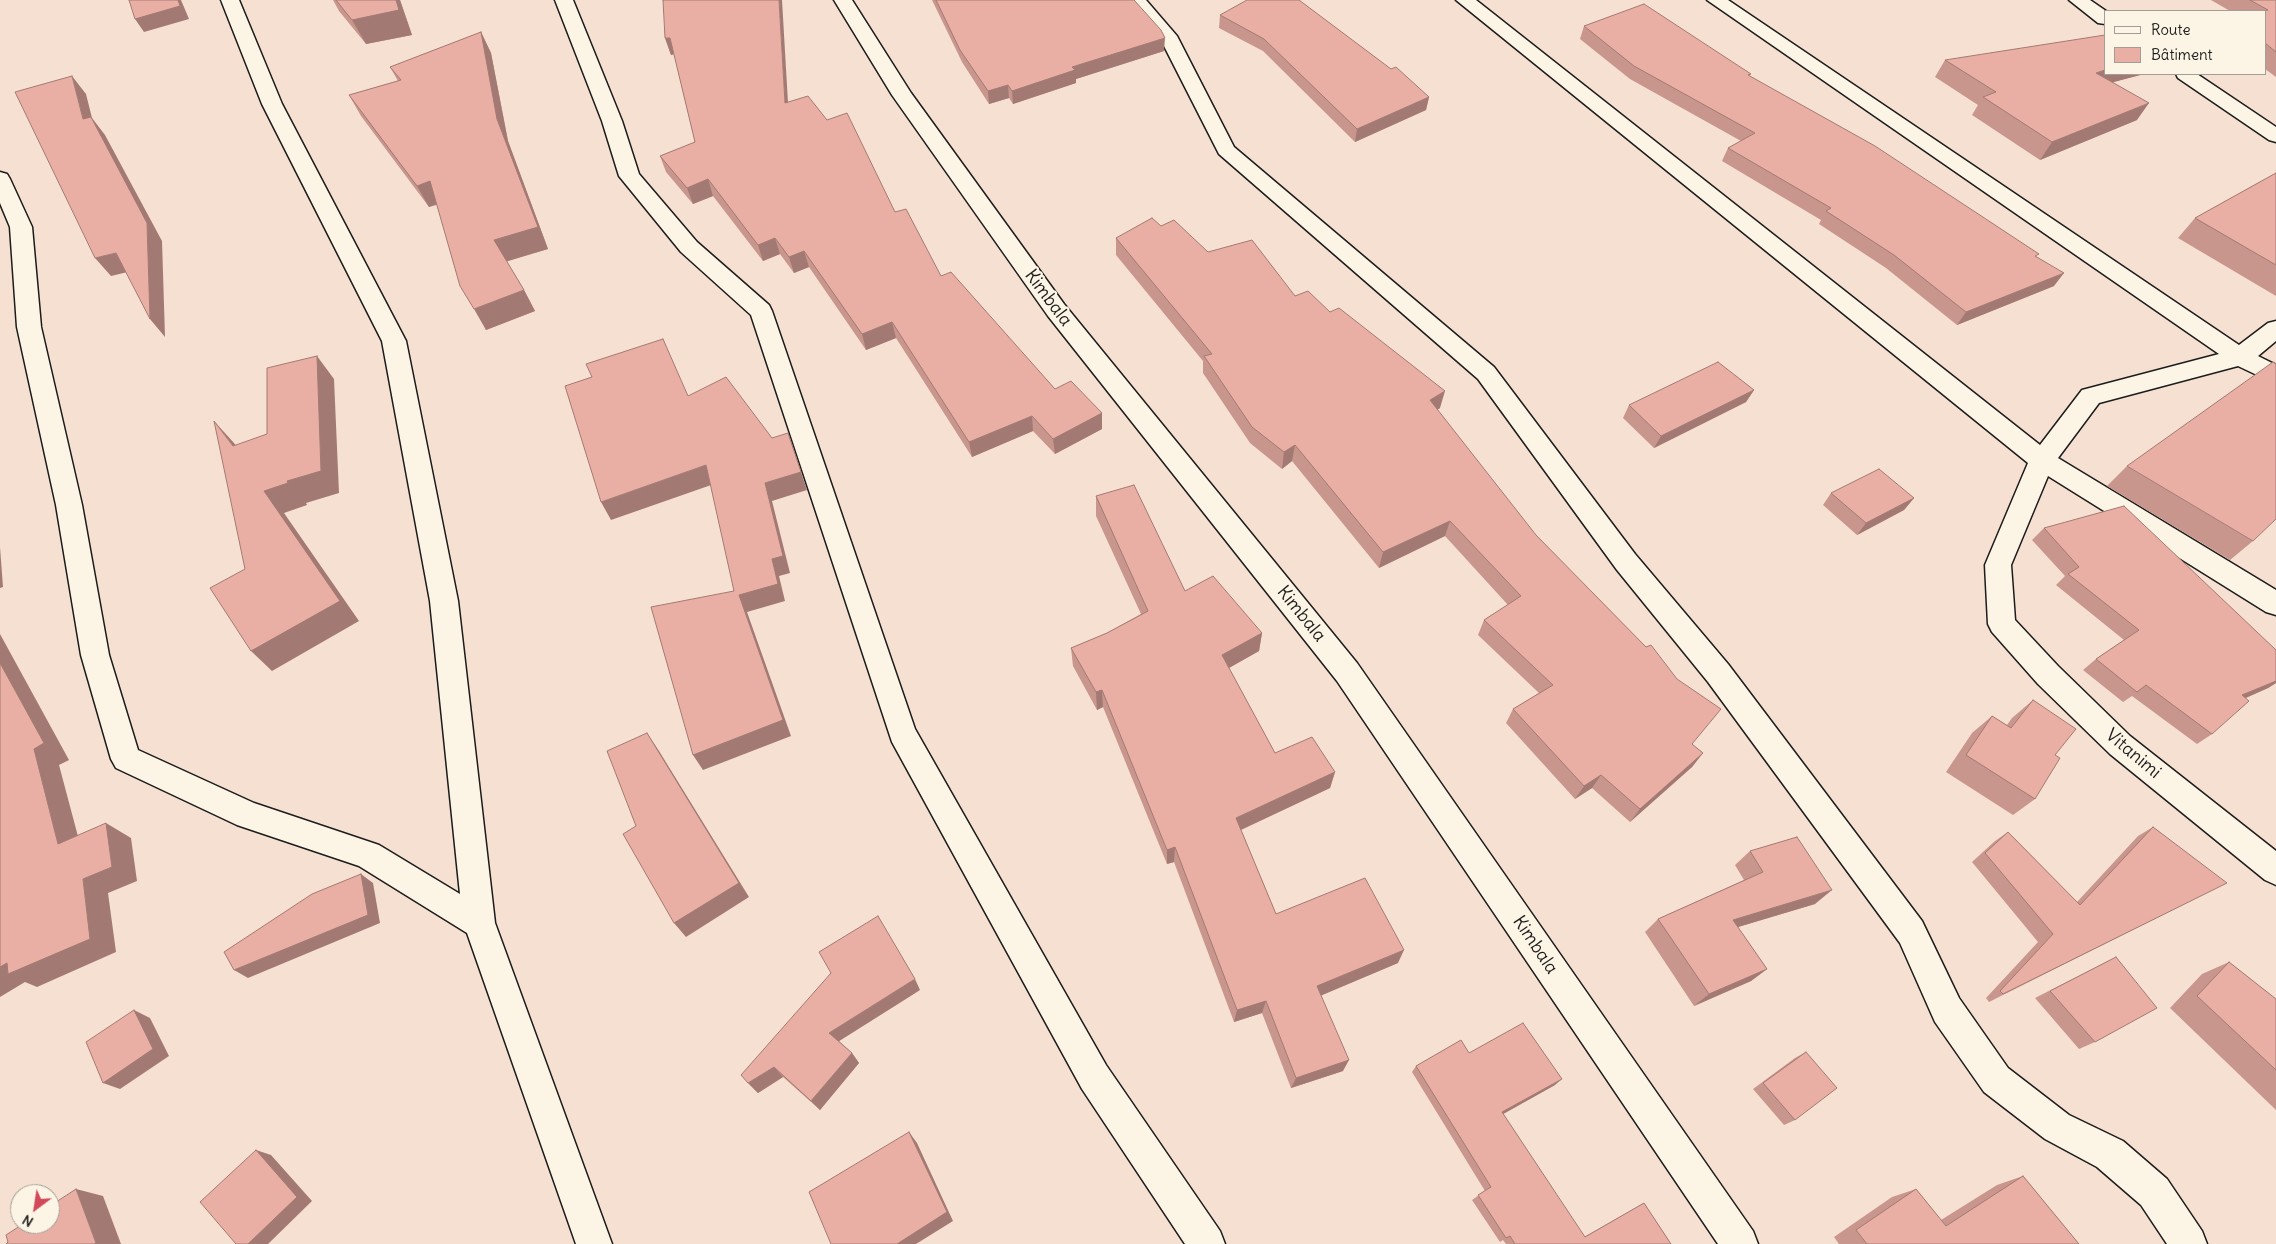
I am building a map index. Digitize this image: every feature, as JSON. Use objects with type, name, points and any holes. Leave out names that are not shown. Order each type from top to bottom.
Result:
[{"type":"street","points":[[230,0],[272,104],[394,341],[444,601],[479,923],[594,1244]]},
{"type":"street","points":[[564,0],[612,121],[629,176],[689,247],[762,311],[902,733],[1094,1077],[1208,1244]]},
{"type":"street","name":"Kimbala","points":[[842,0],[902,95],[1056,310],[1347,672],[1740,1244]]},
{"type":"street","points":[[1136,0],[1170,40],[1226,150],[1486,373],[1626,562],[1718,673],[1911,932],[1947,1010],[1996,1080],[2057,1127],[2110,1154],[2154,1192],[2189,1244]]},
{"type":"street","points":[[1465,0],[2042,460],[2276,604]]},
{"type":"street","points":[[1716,0],[2240,357],[2276,375]]},
{"type":"street","points":[[2078,0],[2104,18]]},
{"type":"street","points":[[2186,75],[2276,136]]},
{"type":"street","points":[[0,179],[21,227],[29,327],[69,506],[95,655],[126,759],[248,815],[368,855],[479,923]]},
{"type":"street","points":[[2042,460],[2091,396],[2240,357],[2276,329]]},
{"type":"street","name":"Vitanimi","points":[[2042,460],[1998,565],[2002,624],[2048,675],[2120,745],[2276,870]]},
{"type":"building","points":[[129,0],[178,0],[180,6],[135,19]]},
{"type":"building","points":[[336,0],[396,0],[399,10],[352,20]]},
{"type":"building","points":[[663,0],[779,0],[785,103],[808,96],[827,120],[847,113],[895,212],[906,209],[941,276],[951,272],[1055,389],[1071,381],[1102,413],[1053,439],[1032,416],[969,442],[892,322],[862,334],[804,251],[789,257],[775,238],[758,245],[708,179],[687,188],[660,156],[695,142],[670,38],[665,38]]},
{"type":"building","points":[[936,0],[1134,0],[1161,30],[1165,38],[1072,67],[1075,70],[1012,91],[1008,85],[988,91],[960,50]]},
{"type":"building","points":[[1247,0],[1299,0],[1391,69],[1396,67],[1429,97],[1357,129],[1264,39],[1220,15]]},
{"type":"building","points":[[2250,0],[2276,0],[2276,52],[2266,44],[2266,10],[2268,10]]},
{"type":"building","points":[[1644,4],[1751,74],[1748,75],[1875,146],[2039,254],[2035,256],[2064,273],[1966,312],[1894,255],[1826,211],[1831,208],[1728,148],[1755,133],[1634,66],[1584,26]]},
{"type":"building","points":[[481,32],[497,119],[538,227],[494,240],[524,290],[474,309],[460,286],[430,181],[417,186],[349,95],[401,80],[390,67]]},
{"type":"building","points":[[2104,35],[2104,70],[2096,73],[2149,103],[2052,142],[1983,97],[1996,92],[1945,60]]},
{"type":"building","points":[[72,76],[83,119],[91,117],[147,223],[150,319],[116,253],[95,258],[15,92]]},
{"type":"building","points":[[2276,173],[2276,265],[2195,218]]},
{"type":"building","points":[[1152,218],[1161,226],[1174,220],[1208,252],[1252,240],[1295,296],[1308,291],[1330,312],[1339,308],[1445,391],[1430,400],[1536,535],[1646,647],[1651,645],[1677,679],[1721,709],[1692,744],[1703,753],[1640,809],[1601,775],[1584,786],[1513,709],[1553,685],[1484,620],[1521,596],[1450,521],[1383,552],[1295,445],[1284,452],[1252,427],[1204,356],[1212,354],[1116,238]]},
{"type":"building","points":[[663,339],[688,396],[726,377],[772,438],[788,433],[801,472],[765,483],[783,556],[772,559],[778,584],[739,595],[783,720],[693,755],[651,607],[734,591],[706,465],[601,502],[565,386],[592,377],[586,364]]},
{"type":"building","points":[[317,356],[321,471],[287,481],[288,483],[264,491],[340,601],[251,651],[210,588],[245,569],[214,421],[233,446],[267,434],[267,368]]},
{"type":"building","points":[[1718,362],[1754,390],[1661,436],[1629,405]]},
{"type":"building","points":[[2273,362],[2276,364],[2276,519],[2253,541],[2127,466]]},
{"type":"building","points":[[1879,469],[1914,498],[1866,523],[1831,493]]},
{"type":"building","points":[[1134,485],[1185,591],[1213,576],[1262,633],[1222,655],[1275,753],[1312,737],[1335,772],[1236,818],[1276,914],[1365,878],[1404,950],[1317,986],[1349,1060],[1296,1078],[1266,1001],[1237,1010],[1175,847],[1167,850],[1102,690],[1096,692],[1071,648],[1107,633],[1148,611],[1096,496]]},
{"type":"building","points":[[2124,506],[2276,650],[2276,681],[2242,695],[2249,701],[2212,734],[2146,685],[2137,692],[2096,659],[2139,630],[2068,574],[2079,567],[2044,528]]},
{"type":"building","points":[[0,663],[44,743],[34,749],[58,844],[106,823],[112,867],[83,879],[90,939],[8,974],[7,963],[0,967]]},
{"type":"building","points":[[2033,700],[2076,729],[2055,755],[2060,758],[2035,799],[1966,755],[1992,716],[2011,728]]},
{"type":"building","points":[[647,733],[739,883],[674,923],[623,834],[636,826],[607,751]]},
{"type":"building","points":[[2153,827],[2227,883],[2003,994],[2000,991],[2053,934],[1985,853],[2008,832],[2080,905]]},
{"type":"building","points":[[1797,837],[1832,890],[1733,920],[1767,969],[1709,994],[1658,919],[1763,872],[1750,851]]},
{"type":"building","points":[[361,874],[368,915],[234,970],[224,952],[312,894]]},
{"type":"building","points":[[878,916],[915,979],[829,1033],[852,1053],[811,1101],[774,1067],[748,1083],[741,1075],[831,973],[819,952]]},
{"type":"building","points":[[2116,957],[2157,1008],[2095,1042],[2050,991]]},
{"type":"building","points":[[2229,962],[2276,999],[2276,1070],[2197,996]]},
{"type":"building","points":[[134,1010],[153,1049],[103,1083],[86,1042]]},
{"type":"building","points":[[1523,1023],[1562,1079],[1502,1112],[1585,1237],[1644,1203],[1671,1244],[1515,1244],[1510,1236],[1506,1238],[1478,1195],[1491,1187],[1416,1066],[1461,1040],[1469,1053]]},
{"type":"building","points":[[1806,1052],[1837,1088],[1795,1120],[1763,1083]]},
{"type":"building","points":[[909,1132],[947,1212],[897,1244],[831,1244],[809,1192]]},
{"type":"building","points":[[256,1150],[297,1197],[248,1244],[236,1244],[200,1202]]},
{"type":"building","points":[[2023,1176],[2079,1244],[1867,1244],[1856,1230],[1916,1189],[1946,1226]]},
{"type":"building","points":[[76,1189],[96,1243],[6,1244],[8,1242],[6,1235],[10,1232],[10,1234],[60,1234],[60,1199]]}]
